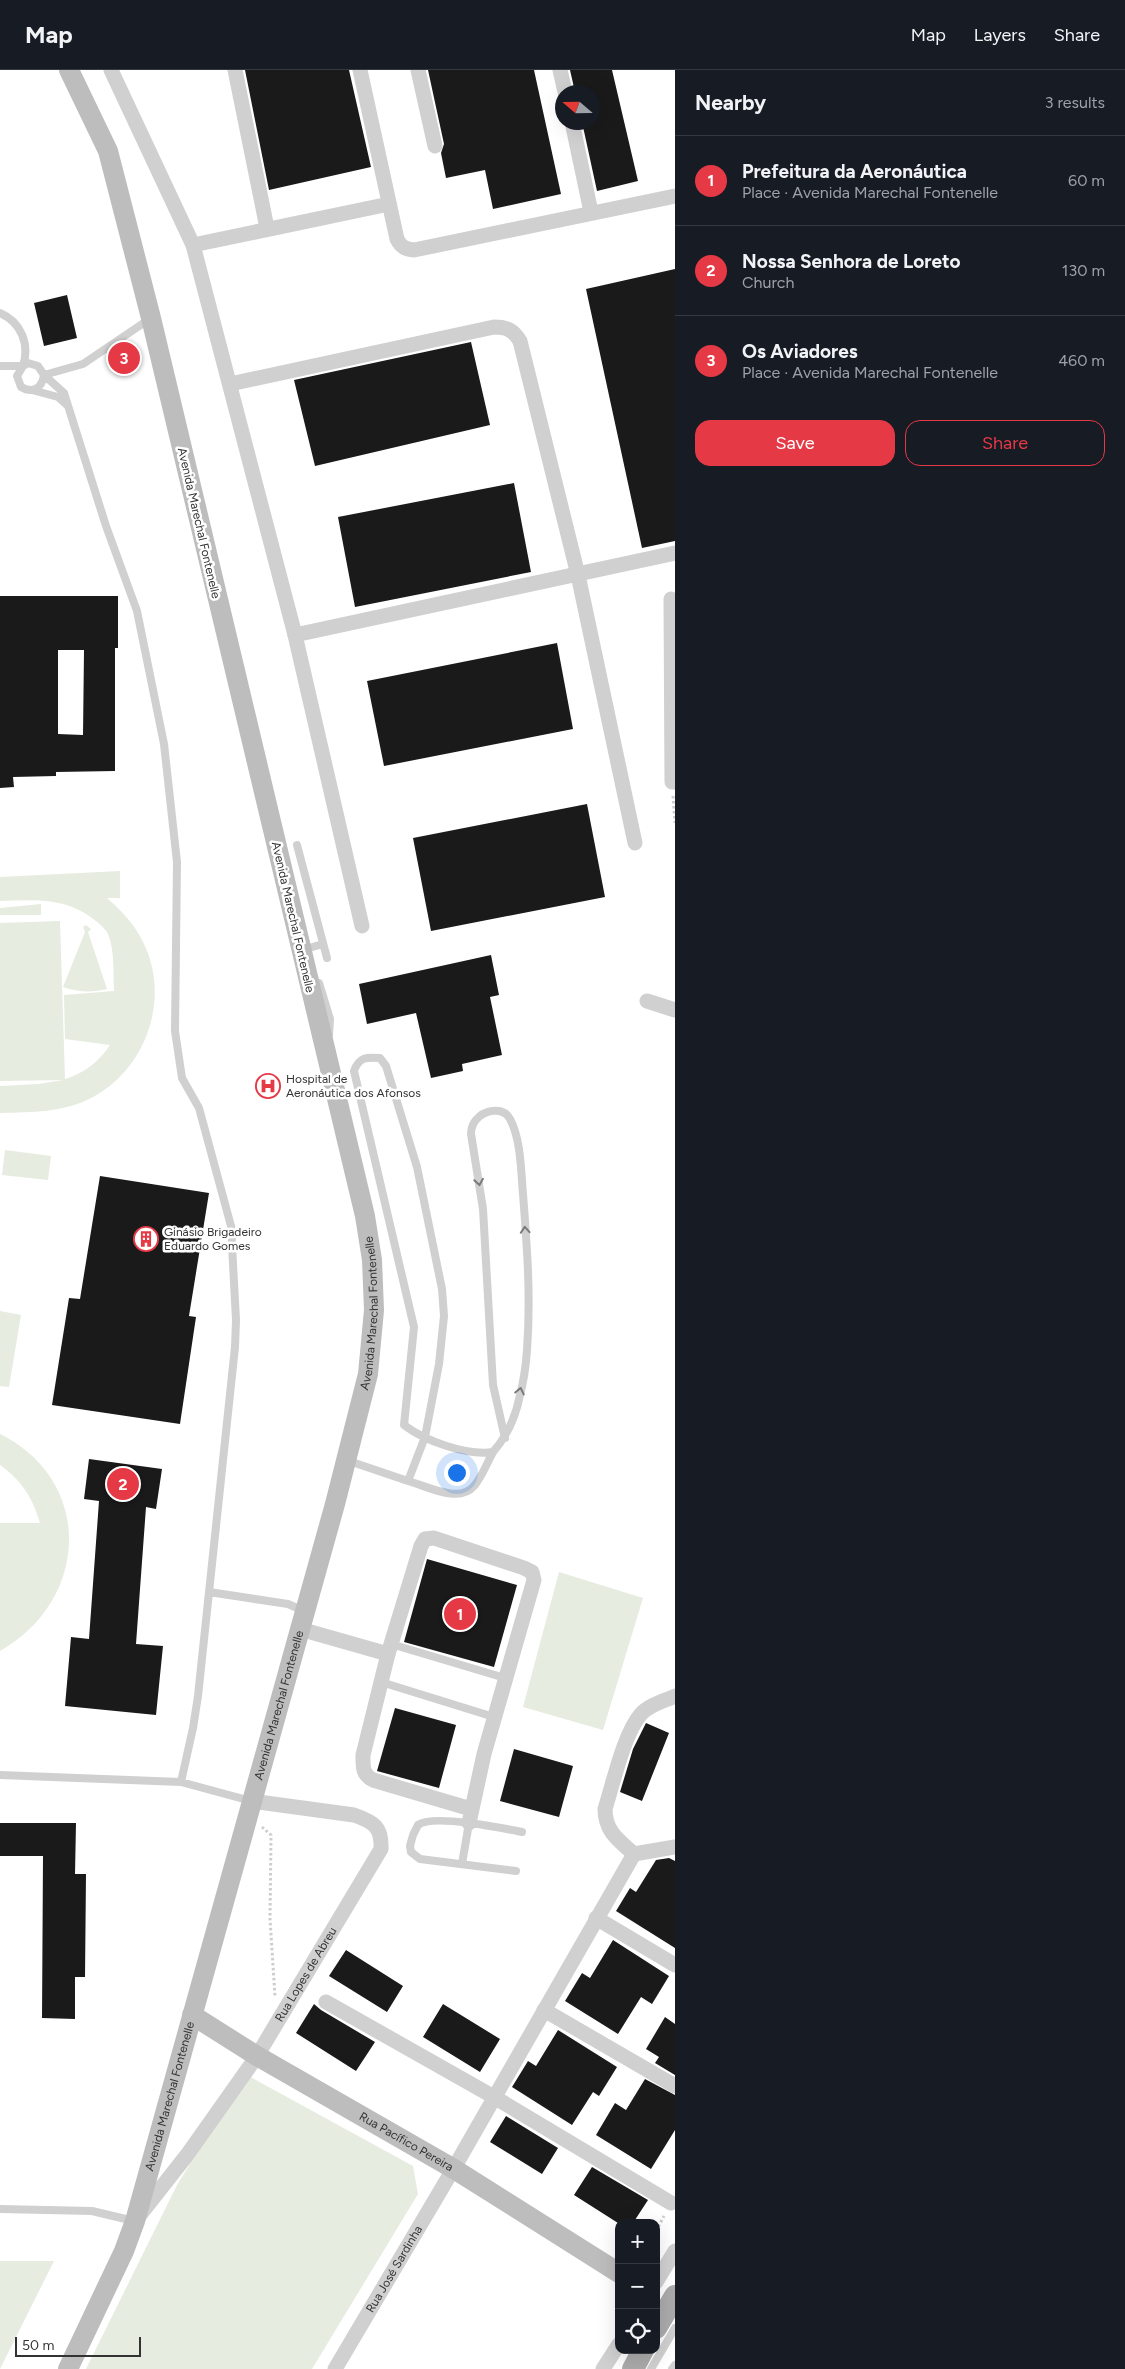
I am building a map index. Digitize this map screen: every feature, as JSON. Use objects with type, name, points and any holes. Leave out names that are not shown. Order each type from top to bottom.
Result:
[{"type":"main road","name":"Avenida Marechal Fontenelle","points":[[68,2369],[124,2251],[135,2221],[346,1460],[368,1374],[374,1310],[372,1260],[365,1216],[326,1057],[304,946],[151,318],[108,151],[69,70]]},
{"type":"main road","name":"Rua Pacífico Pereira","points":[[192,2015],[257,2056],[454,2170],[615,2271]]},
{"type":"main road","points":[[660,2320],[669,2301]]},
{"type":"main road","points":[[632,2369],[641,2354]]},
{"type":"street","points":[[110,70],[194,244],[295,635],[362,926]]},
{"type":"street","points":[[235,70],[267,228]]},
{"type":"street","points":[[360,70],[397,239],[401,246],[414,250],[675,196]]},
{"type":"street","points":[[418,70],[435,146]]},
{"type":"street","points":[[560,70],[563,85]]},
{"type":"street","points":[[574,130],[591,212]]},
{"type":"street","points":[[194,244],[389,204]]},
{"type":"street","points":[[230,384],[494,327],[504,327],[514,332],[520,342],[578,576],[635,843]]},
{"type":"street","points":[[295,635],[675,554]]},
{"type":"street","points":[[671,599],[674,782]]},
{"type":"street","points":[[647,1001],[675,1010]]},
{"type":"street","points":[[434,1538],[532,1572],[534,1580],[505,1678],[470,1816],[366,1776],[363,1770],[363,1755],[381,1682],[421,1546],[425,1539],[434,1538]]},
{"type":"street","points":[[302,1620],[390,1649]]},
{"type":"street","points":[[675,1696],[649,1707],[640,1714],[631,1730],[605,1808],[605,1820],[610,1833],[634,1854],[675,1847]]},
{"type":"street","name":"Rua Lopes de Abreu","points":[[135,2221],[187,2155],[257,2056],[381,1849],[382,1836],[376,1827],[367,1820],[354,1815],[249,1809]]},
{"type":"street","name":"Rua José Sardinha","points":[[335,2369],[454,2170],[634,1854]]},
{"type":"street","points":[[596,1918],[675,1966]]},
{"type":"street","points":[[326,2002],[494,2098],[671,2203]]},
{"type":"street","points":[[544,2010],[675,2086]]},
{"type":"street","points":[[660,2275],[675,2250]]},
{"type":"street","points":[[603,2369],[615,2350]]},
{"type":"lane","points":[[0,313],[16,322],[22,334],[27,353],[23,366]]},
{"type":"lane","points":[[44,375],[84,364],[151,318]]},
{"type":"lane","points":[[68,407],[58,397],[26,390],[18,382],[18,370],[28,363],[38,366],[44,375],[64,393],[106,526],[137,611],[164,744],[177,862],[175,1031],[182,1078],[199,1108],[230,1226],[236,1320],[235,1348],[193,1728],[181,1782]]},
{"type":"lane","points":[[0,366],[23,366]]},
{"type":"lane","points":[[32,390],[38,388],[43,382],[44,375]]},
{"type":"lane","points":[[297,845],[327,958]]},
{"type":"lane","points":[[314,966],[304,946],[323,944]]},
{"type":"lane","points":[[317,975],[330,1019],[326,1057]]},
{"type":"lane","points":[[408,1481],[425,1437],[439,1364],[444,1316],[442,1289],[417,1167],[386,1066],[380,1058],[366,1057],[357,1062],[354,1071],[414,1328],[404,1425],[425,1437],[469,1452],[493,1452]]},
{"type":"lane","points":[[346,1460],[456,1495],[466,1493],[474,1486],[493,1452],[505,1438],[520,1395],[527,1351],[529,1283],[520,1155],[512,1121],[506,1114],[498,1111],[484,1113],[475,1120],[471,1126],[471,1134],[483,1208],[493,1385],[505,1438]]},
{"type":"lane","points":[[209,1592],[288,1604],[302,1620]]},
{"type":"lane","points":[[390,1649],[505,1678]]},
{"type":"lane","points":[[381,1682],[494,1717]]},
{"type":"lane","points":[[0,1775],[181,1782],[249,1809]]},
{"type":"lane","points":[[462,1864],[470,1816]]},
{"type":"lane","points":[[516,1871],[420,1859],[411,1852],[410,1846],[412,1835],[422,1822],[470,1816],[522,1832]]},
{"type":"lane","points":[[0,2209],[92,2211],[135,2221]]},
{"type":"lane","points":[[651,2369],[675,2328]]},
{"type":"lane","points":[[672,2369],[675,2365]]},
{"type":"path","points":[[674,782],[675,823]]},
{"type":"path","points":[[249,1809],[271,1835],[270,1919],[276,2022]]},
{"type":"shaded area","points":[[120,871],[120,898],[107,898],[136,929],[151,963],[155,985],[154,1008],[149,1029],[140,1050],[128,1068],[112,1084],[82,1102],[48,1111],[0,1113],[0,1086],[39,1084],[63,1080],[0,1081],[0,923],[60,921],[65,1079],[78,1074],[90,1066],[110,1045],[65,1039],[64,995],[114,991],[112,948],[108,934],[103,927],[81,911],[59,903],[36,900],[0,901],[0,877]]},
{"type":"shaded area","points":[[41,904],[41,915],[0,915],[0,908]]},
{"type":"shaded area","points":[[86,925],[91,929],[88,932],[107,989],[85,991],[63,987],[85,932],[83,927]]},
{"type":"shaded area","points":[[5,1150],[51,1156],[48,1180],[2,1175]]},
{"type":"shaded area","points":[[0,1311],[21,1315],[9,1387],[0,1386]]},
{"type":"shaded area","points":[[0,1434],[31,1455],[53,1481],[65,1510],[69,1541],[64,1573],[51,1603],[29,1629],[0,1651],[0,1523],[40,1523],[34,1506],[25,1490],[0,1465]]},
{"type":"shaded area","points":[[559,1572],[643,1598],[603,1730],[523,1707]]},
{"type":"shaded area","points":[[245,2074],[413,2166],[418,2194],[312,2369],[86,2369],[177,2185]]},
{"type":"shaded area","points":[[0,2261],[54,2261],[0,2369]]},
{"type":"building","points":[[245,70],[349,70],[371,167],[269,190]]},
{"type":"building","points":[[428,70],[534,70],[561,194],[493,209],[485,170],[446,178],[441,153],[444,144]]},
{"type":"building","points":[[570,70],[612,70],[638,181],[597,191],[584,130],[600,130],[600,85],[573,85]]},
{"type":"building","points":[[675,269],[675,541],[642,548],[586,289]]},
{"type":"building","points":[[67,295],[77,338],[44,346],[34,303]]},
{"type":"building","points":[[471,342],[490,425],[315,466],[294,380]]},
{"type":"building","points":[[514,483],[531,572],[355,607],[338,517]]},
{"type":"building","points":[[0,596],[118,596],[118,648],[115,648],[115,771],[56,772],[56,776],[13,777],[14,787],[0,788]],"holes":[[[58,650],[84,650],[83,735],[58,734]]]},
{"type":"building","points":[[557,643],[573,729],[384,766],[367,681]]},
{"type":"building","points":[[587,804],[605,897],[431,931],[413,838]]},
{"type":"building","points":[[491,955],[499,995],[490,997],[502,1055],[462,1064],[463,1071],[431,1078],[416,1013],[367,1024],[359,984]]},
{"type":"building","points":[[100,1176],[209,1193],[189,1316],[196,1317],[180,1424],[52,1405],[69,1298],[80,1299]]},
{"type":"building","points":[[89,1459],[162,1469],[156,1509],[146,1507],[136,1644],[163,1646],[156,1715],[65,1706],[71,1637],[89,1639],[99,1501],[84,1499]]},
{"type":"building","points":[[427,1559],[517,1585],[494,1667],[404,1642]]},
{"type":"building","points":[[395,1708],[456,1725],[439,1788],[377,1771]]},
{"type":"building","points":[[646,1723],[669,1733],[642,1801],[620,1792],[633,1749]]},
{"type":"building","points":[[514,1749],[573,1766],[559,1817],[500,1801]]},
{"type":"building","points":[[0,1823],[76,1823],[75,1874],[86,1874],[85,1977],[75,1977],[75,2019],[42,2018],[43,1856],[0,1856]]},
{"type":"building","points":[[669,1858],[675,1861],[675,1948],[616,1911],[630,1888],[636,1892],[656,1860]]},
{"type":"building","points":[[613,1940],[669,1976],[652,2004],[641,1997],[618,2034],[565,2001],[582,1973],[590,1978]]},
{"type":"building","points":[[346,1950],[403,1986],[387,2012],[329,1976]]},
{"type":"building","points":[[314,2004],[375,2042],[356,2071],[296,2033]]},
{"type":"building","points":[[443,2004],[500,2039],[480,2072],[423,2037]]},
{"type":"building","points":[[665,2017],[675,2024],[675,2075],[655,2063],[659,2057],[646,2049]]},
{"type":"building","points":[[558,2030],[617,2067],[599,2096],[593,2092],[572,2125],[512,2087],[528,2061],[536,2066]]},
{"type":"building","points":[[645,2079],[675,2095],[675,2130],[651,2169],[596,2135],[615,2103],[626,2110]]},
{"type":"building","points":[[506,2116],[558,2148],[542,2174],[490,2142]]},
{"type":"building","points":[[592,2167],[648,2200],[636,2219],[615,2219],[615,2221],[574,2195]]},
{"type":"place","name":"Os Aviadores","points":[[124,358]]},
{"type":"place","name":"Hospital de Aeronáutica dos Afonsos","points":[[268,1086]]},
{"type":"place","name":"Ginásio Brigadeiro Eduardo Gomes","points":[[146,1239]]},
{"type":"place","name":"Nossa Senhora de Loreto","points":[[123,1484]]},
{"type":"place","name":"Prefeitura da Aeronáutica","points":[[460,1614]]}]
